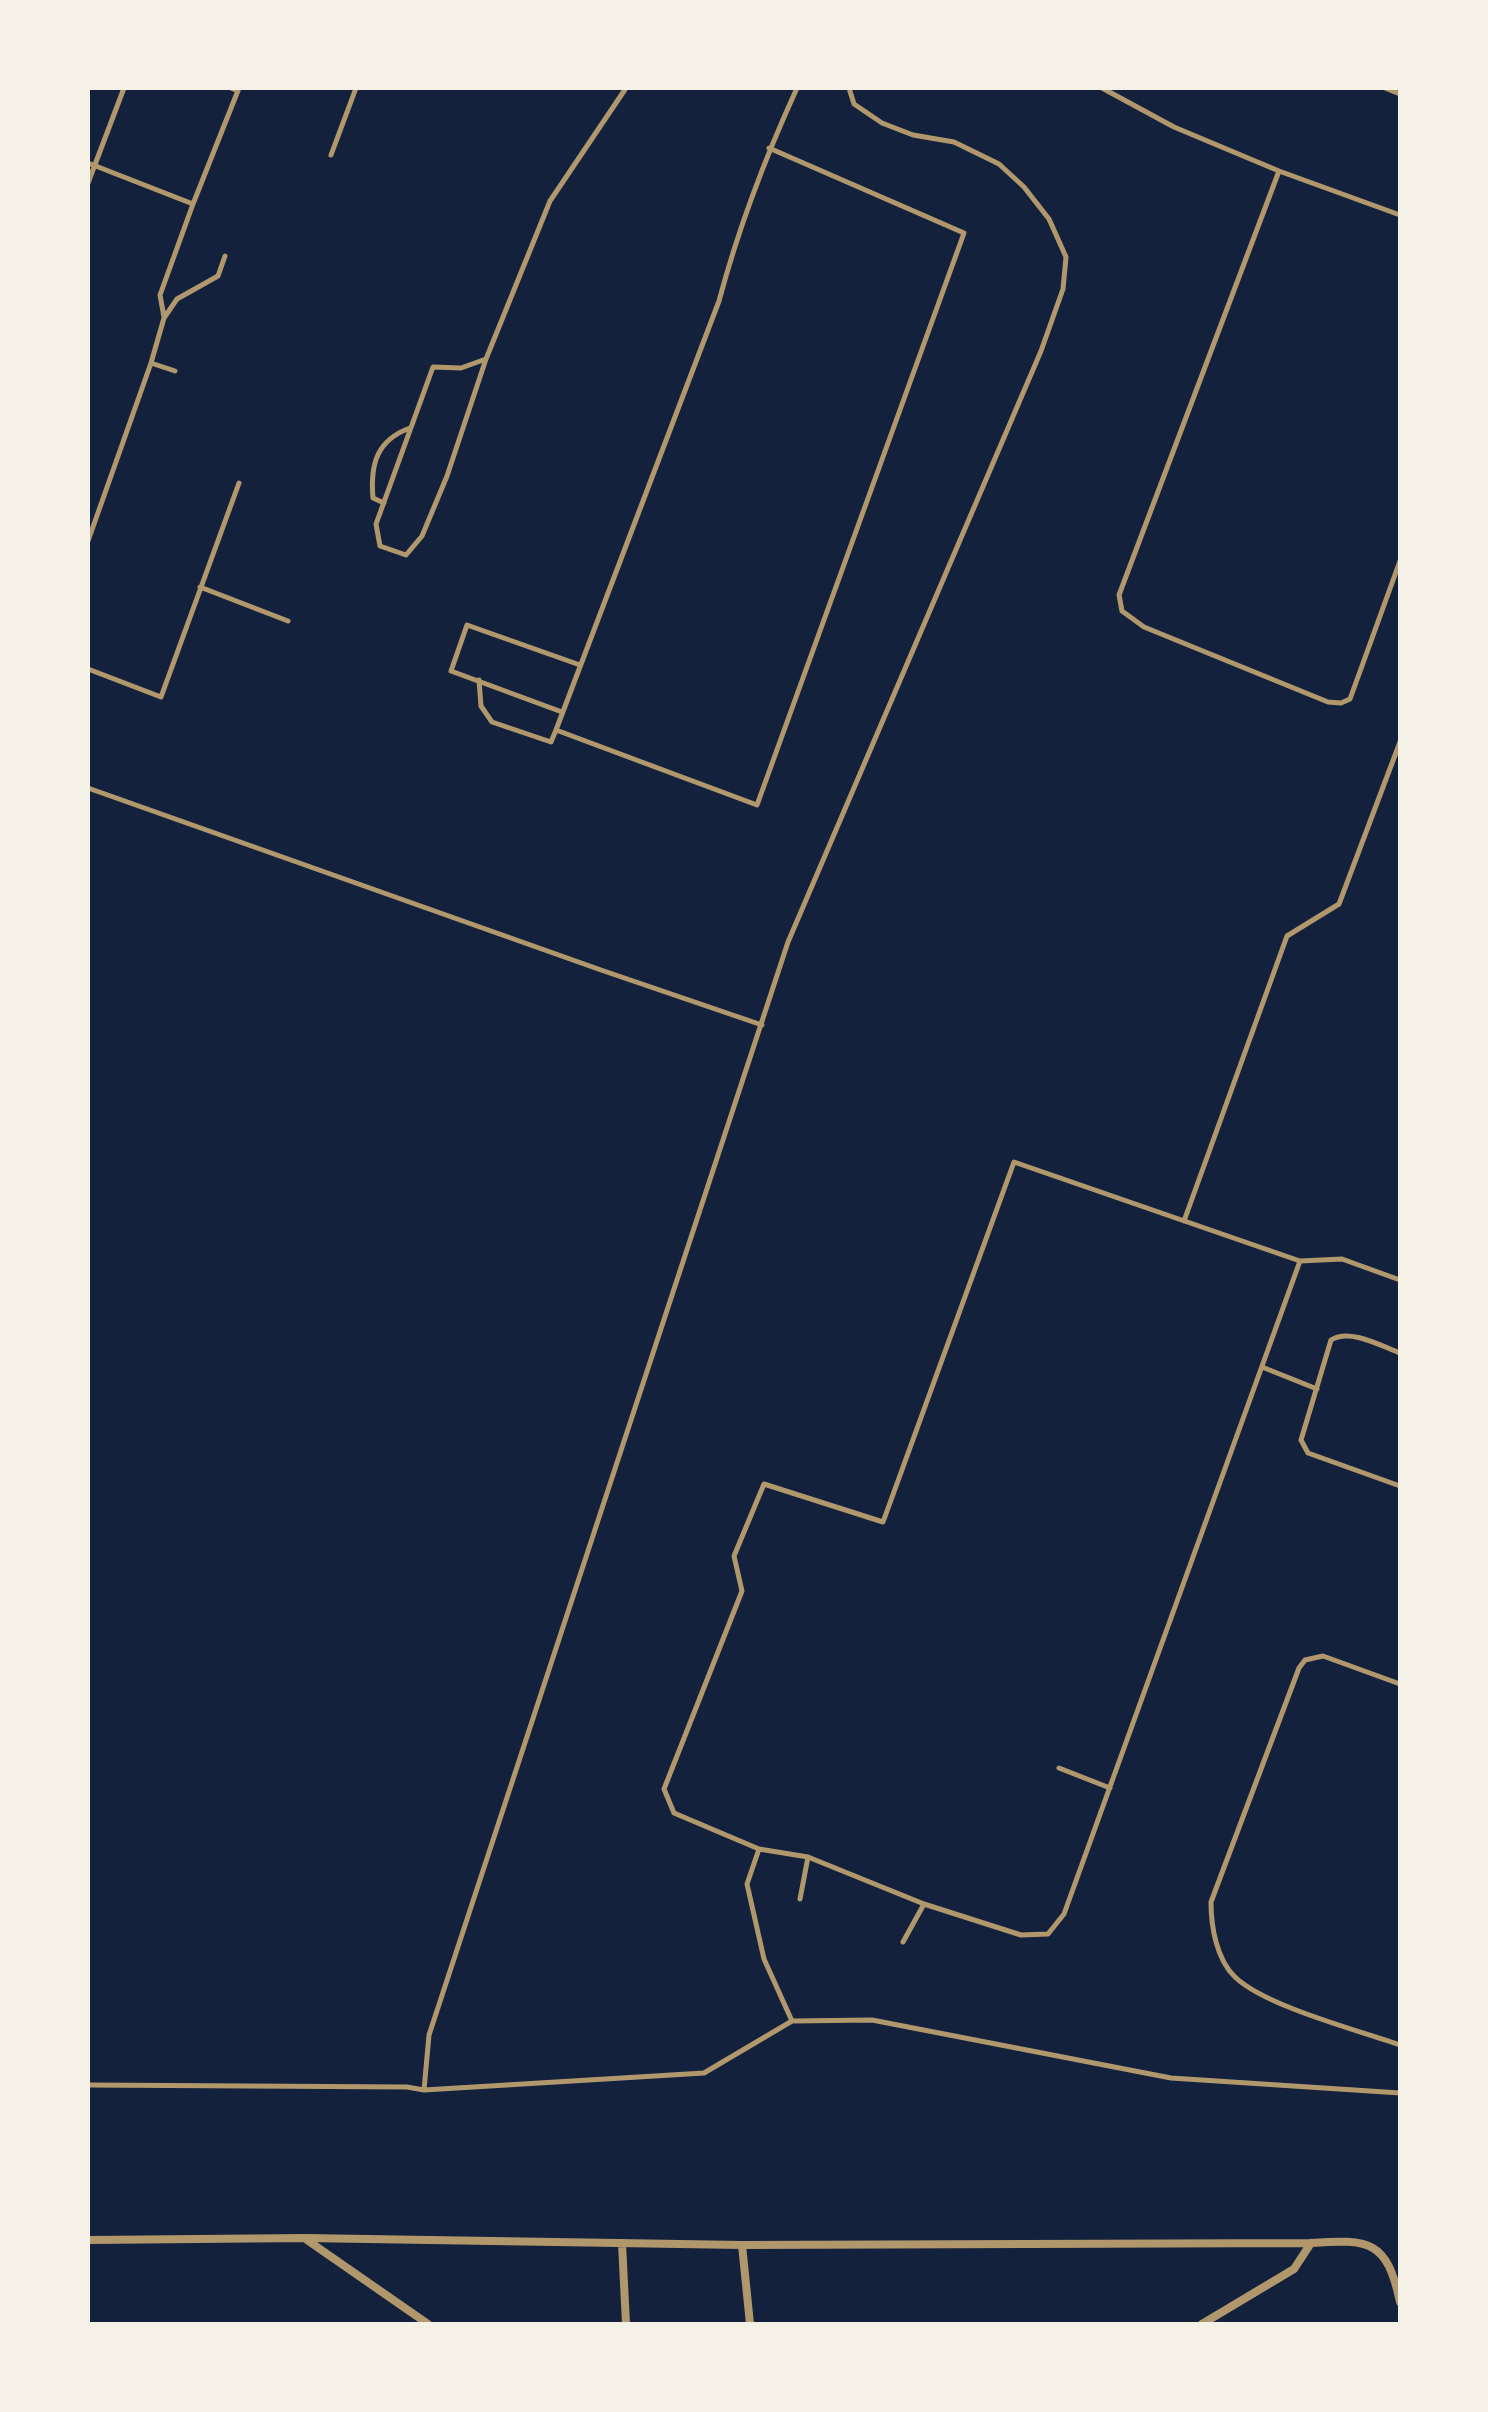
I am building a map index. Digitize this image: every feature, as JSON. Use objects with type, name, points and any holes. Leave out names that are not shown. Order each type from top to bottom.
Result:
[{"type":"street","points":[[88,2240],[305,2238],[742,2245],[1342,2241],[1370,2245],[1384,2256],[1395,2277],[1400,2302]]},
{"type":"street","points":[[305,2238],[428,2324]]},
{"type":"street","points":[[622,2243],[626,2324]]},
{"type":"street","points":[[1202,2324],[1294,2269],[1311,2243]]},
{"type":"street","points":[[742,2245],[750,2324]]},
{"type":"lane","points":[[88,183],[91,164],[124,88]]},
{"type":"lane","points":[[164,318],[160,295],[239,90],[231,88]]},
{"type":"lane","points":[[331,155],[356,88]]},
{"type":"lane","points":[[486,359],[461,368],[433,367],[376,524],[380,546],[406,555],[422,536],[442,488],[486,359],[550,201],[626,88]]},
{"type":"lane","points":[[479,680],[481,706],[492,722],[551,742],[719,301],[736,235],[769,148],[797,88]]},
{"type":"lane","points":[[424,2090],[429,2035],[788,942],[1041,351],[1063,289],[1066,257],[1049,219],[1024,187],[999,164],[954,142],[913,135],[882,123],[854,104],[849,88]]},
{"type":"lane","points":[[1102,88],[1174,127],[1279,171],[1400,215]]},
{"type":"lane","points":[[1385,88],[1400,94]]},
{"type":"lane","points":[[556,730],[757,805],[964,233],[769,148]]},
{"type":"lane","points":[[91,164],[193,204]]},
{"type":"lane","points":[[1279,171],[1119,595],[1122,611],[1144,627],[1328,702],[1341,703],[1350,699],[1400,561]]},
{"type":"lane","points":[[88,541],[164,318],[177,299],[218,276],[225,256]]},
{"type":"lane","points":[[151,363],[175,371]]},
{"type":"lane","points":[[384,503],[373,498],[371,479],[379,450],[393,435],[411,428]]},
{"type":"lane","points":[[88,669],[161,697],[239,483]]},
{"type":"lane","points":[[200,587],[288,621]]},
{"type":"lane","points":[[562,712],[451,671],[459,647],[468,624],[580,665]]},
{"type":"lane","points":[[1184,1221],[1287,936],[1339,904],[1400,742]]},
{"type":"lane","points":[[88,788],[762,1025]]},
{"type":"lane","points":[[1300,1261],[1064,1914],[1048,1934],[1021,1935],[924,1904],[808,1857],[759,1849],[674,1813],[664,1789],[742,1591],[734,1556],[764,1484],[883,1522],[1014,1162],[1300,1261],[1342,1259],[1400,1280]]},
{"type":"lane","points":[[1400,1353],[1349,1335],[1331,1340],[1301,1440],[1308,1453],[1400,1486]]},
{"type":"lane","points":[[1262,1367],[1317,1389]]},
{"type":"lane","points":[[1400,1684],[1323,1656],[1305,1660],[1299,1668],[1211,1902],[1211,1920],[1223,1961],[1235,1977],[1272,2000],[1400,2045]]},
{"type":"lane","points":[[1059,1768],[1110,1788]]},
{"type":"lane","points":[[759,1849],[747,1884],[764,1959],[792,2021]]},
{"type":"lane","points":[[800,1899],[808,1857]]},
{"type":"lane","points":[[903,1942],[924,1904]]},
{"type":"lane","points":[[88,2085],[407,2087],[424,2090],[704,2073],[792,2021],[872,2020],[1171,2078],[1400,2093]]}]
